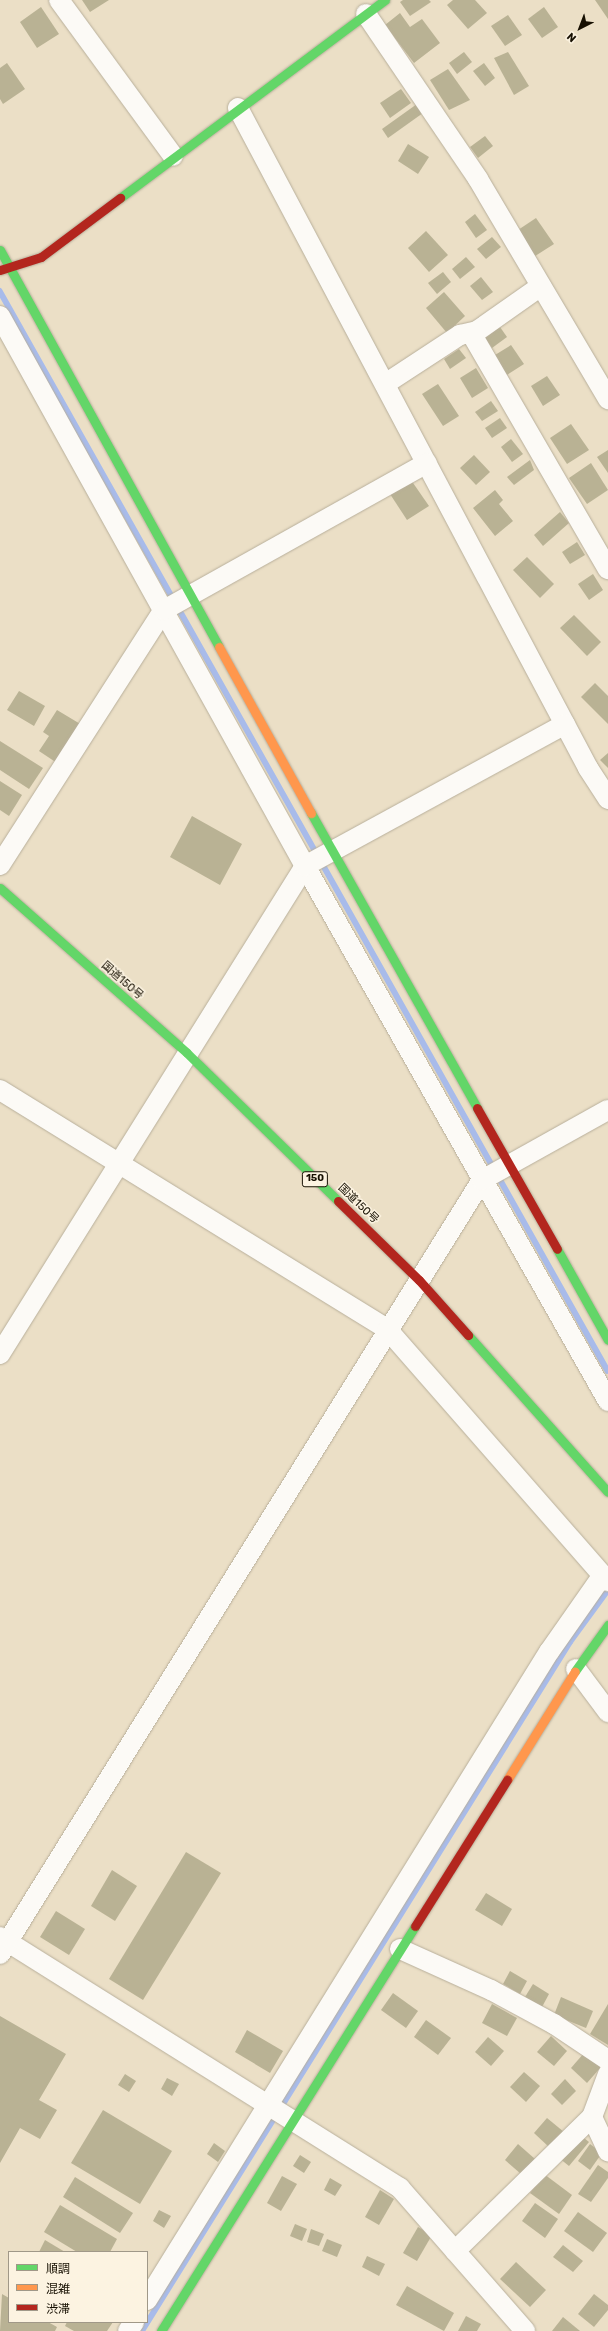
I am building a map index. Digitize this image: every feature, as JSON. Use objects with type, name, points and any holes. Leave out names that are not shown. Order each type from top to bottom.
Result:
[{"type":"main road","points":[[0,270],[41,257],[173,156],[385,0]]},
{"type":"main road","points":[[0,250],[332,851],[608,1340]]},
{"type":"main road","name":"国道150号","points":[[0,888],[187,1054],[419,1280],[608,1492]]},
{"type":"main road","points":[[161,2331],[279,2113],[400,1949],[576,1669],[608,1625]]},
{"type":"street","points":[[59,0],[173,156]]},
{"type":"street","points":[[366,14],[478,179],[608,399]]},
{"type":"street","points":[[238,108],[564,724],[608,799]]},
{"type":"street","points":[[384,384],[460,335],[477,332],[541,286]]},
{"type":"street","points":[[0,316],[305,866],[608,1402]]},
{"type":"street","points":[[471,333],[608,569]]},
{"type":"street","points":[[0,864],[164,610],[426,463]]},
{"type":"street","points":[[0,1354],[305,866],[564,724]]},
{"type":"street","points":[[0,1090],[388,1330],[606,1578],[549,1652],[279,2113],[148,2299]]},
{"type":"street","points":[[525,2331],[400,2188],[3,1944],[482,1180],[608,1110]]},
{"type":"street","points":[[576,1669],[608,1712]]},
{"type":"street","points":[[400,1949],[491,1990],[554,2024],[608,2060]]},
{"type":"street","points":[[455,2251],[592,2117],[608,2074]]},
{"type":"street","points":[[592,2117],[608,2152]]},
{"type":"building","points":[[82,0],[109,0],[90,12]]},
{"type":"building","points":[[403,0],[429,0],[431,2],[410,16],[400,2]]},
{"type":"building","points":[[453,0],[475,0],[487,13],[468,29],[447,5]]},
{"type":"building","points":[[595,0],[608,0],[608,19]]},
{"type":"building","points":[[41,7],[59,34],[37,48],[20,22]]},
{"type":"building","points":[[544,7],[558,27],[542,38],[528,19]]},
{"type":"building","points":[[400,13],[410,27],[422,19],[440,43],[414,63],[385,25]]},
{"type":"building","points":[[508,15],[522,35],[505,46],[491,26]]},
{"type":"building","points":[[464,52],[472,62],[457,74],[449,63]]},
{"type":"building","points":[[508,52],[529,86],[514,95],[494,58]]},
{"type":"building","points":[[7,63],[25,89],[3,104],[0,99],[0,68]]},
{"type":"building","points":[[484,63],[495,78],[485,86],[473,71]]},
{"type":"building","points":[[448,69],[470,100],[449,110],[430,80]]},
{"type":"building","points":[[401,89],[411,103],[390,118],[380,103]]},
{"type":"building","points":[[417,104],[423,113],[388,138],[382,129]]},
{"type":"building","points":[[485,136],[493,146],[478,158],[470,147]]},
{"type":"building","points":[[408,144],[429,157],[418,174],[398,161]]},
{"type":"building","points":[[475,214],[487,230],[476,238],[465,222]]},
{"type":"building","points":[[536,218],[554,244],[532,258],[515,232]]},
{"type":"building","points":[[426,231],[448,255],[429,272],[408,248]]},
{"type":"building","points":[[492,237],[501,247],[486,259],[477,249]]},
{"type":"building","points":[[466,257],[475,267],[460,279],[452,269]]},
{"type":"building","points":[[443,272],[451,282],[437,294],[428,283]]},
{"type":"building","points":[[481,277],[493,292],[482,300],[470,286]]},
{"type":"building","points":[[444,292],[465,316],[447,333],[426,308]]},
{"type":"building","points":[[500,327],[507,337],[492,348],[485,338]]},
{"type":"building","points":[[511,345],[524,364],[507,375],[495,355]]},
{"type":"building","points":[[459,349],[466,358],[450,369],[444,359]]},
{"type":"building","points":[[476,368],[488,388],[472,398],[460,378]]},
{"type":"building","points":[[547,376],[560,395],[543,406],[531,386]]},
{"type":"building","points":[[438,384],[459,416],[443,426],[422,394]]},
{"type":"building","points":[[491,401],[498,411],[482,421],[475,412]]},
{"type":"building","points":[[500,418],[507,428],[492,438],[485,428]]},
{"type":"building","points":[[571,424],[589,450],[567,464],[550,438]]},
{"type":"building","points":[[511,439],[523,454],[512,462],[501,447]]},
{"type":"building","points":[[608,450],[608,473],[597,457]]},
{"type":"building","points":[[474,455],[490,472],[476,485],[460,468]]},
{"type":"building","points":[[530,460],[534,470],[514,485],[507,477]]},
{"type":"building","points":[[591,463],[608,490],[587,504],[569,478]]},
{"type":"building","points":[[411,480],[429,506],[407,520],[390,494]]},
{"type":"building","points":[[495,490],[503,500],[499,504],[513,521],[495,536],[473,508]]},
{"type":"building","points":[[560,512],[569,523],[543,546],[534,535]]},
{"type":"building","points":[[577,542],[585,555],[570,564],[562,552]]},
{"type":"building","points":[[527,557],[554,584],[540,598],[513,570]]},
{"type":"building","points":[[593,574],[603,590],[589,600],[578,584]]},
{"type":"building","points":[[574,615],[601,642],[587,656],[560,628]]},
{"type":"building","points":[[595,683],[608,696],[608,724],[581,697]]},
{"type":"building","points":[[19,691],[45,706],[34,726],[7,710]]},
{"type":"building","points":[[57,710],[82,725],[57,763],[39,751],[49,736],[43,732]]},
{"type":"building","points":[[0,741],[43,768],[29,789],[0,770]]},
{"type":"building","points":[[608,753],[608,768],[600,760]]},
{"type":"building","points":[[0,781],[22,795],[9,816],[0,810]]},
{"type":"building","points":[[192,816],[242,844],[220,885],[170,857]]},
{"type":"building","points":[[186,1852],[221,1873],[143,2000],[109,1979]]},
{"type":"building","points":[[112,1870],[137,1886],[115,1921],[91,1906]]},
{"type":"building","points":[[486,1893],[512,1909],[502,1926],[475,1910]]},
{"type":"building","points":[[56,1911],[85,1929],[69,1955],[40,1937]]},
{"type":"building","points":[[510,1971],[527,1981],[520,1994],[503,1984]]},
{"type":"building","points":[[533,1984],[549,1994],[542,2007],[525,1997]]},
{"type":"building","points":[[393,1993],[418,2011],[406,2028],[381,2010]]},
{"type":"building","points":[[561,1997],[593,2011],[586,2028],[554,2015]]},
{"type":"building","points":[[492,2004],[517,2018],[507,2036],[482,2023]]},
{"type":"building","points":[[608,2004],[608,2045],[590,2034]]},
{"type":"building","points":[[0,2016],[66,2054],[39,2100],[57,2110],[40,2139],[20,2128],[0,2163]]},
{"type":"building","points":[[426,2020],[451,2038],[438,2055],[414,2037]]},
{"type":"building","points":[[247,2030],[283,2051],[270,2073],[235,2052]]},
{"type":"building","points":[[551,2036],[567,2051],[554,2066],[537,2052]]},
{"type":"building","points":[[488,2037],[504,2051],[491,2066],[475,2052]]},
{"type":"building","points":[[584,2053],[601,2067],[587,2083],[571,2068]]},
{"type":"building","points":[[524,2072],[540,2086],[526,2102],[510,2087]]},
{"type":"building","points":[[125,2074],[136,2081],[129,2092],[118,2085]]},
{"type":"building","points":[[167,2078],[179,2084],[172,2096],[161,2089]]},
{"type":"building","points":[[565,2079],[576,2091],[562,2105],[551,2094]]},
{"type":"building","points":[[103,2110],[172,2151],[140,2204],[71,2163]]},
{"type":"building","points":[[547,2118],[564,2132],[550,2148],[534,2133]]},
{"type":"building","points":[[579,2134],[589,2142],[569,2166],[559,2158]]},
{"type":"building","points":[[214,2143],[225,2151],[218,2162],[207,2154]]},
{"type":"building","points":[[518,2144],[535,2159],[521,2174],[505,2160]]},
{"type":"building","points":[[590,2144],[602,2153],[590,2170],[578,2161]]},
{"type":"building","points":[[300,2155],[311,2162],[304,2173],[293,2166]]},
{"type":"building","points":[[598,2165],[608,2172],[608,2178],[591,2202],[578,2194]]},
{"type":"building","points":[[544,2174],[572,2195],[559,2214],[530,2193]]},
{"type":"building","points":[[282,2176],[297,2184],[281,2211],[267,2203]]},
{"type":"building","points":[[75,2177],[133,2213],[120,2233],[63,2197]]},
{"type":"building","points":[[330,2178],[342,2185],[335,2196],[324,2190]]},
{"type":"building","points":[[380,2190],[394,2199],[379,2225],[365,2217]]},
{"type":"building","points":[[535,2203],[558,2219],[545,2238],[522,2221]]},
{"type":"building","points":[[60,2205],[117,2239],[111,2251],[75,2251],[44,2232]]},
{"type":"building","points":[[159,2210],[171,2216],[164,2228],[153,2221]]},
{"type":"building","points":[[578,2212],[607,2233],[593,2252],[564,2231]]},
{"type":"building","points":[[295,2224],[307,2229],[302,2241],[290,2236]]},
{"type":"building","points":[[418,2227],[432,2235],[417,2261],[403,2253]]},
{"type":"building","points":[[311,2229],[324,2234],[319,2246],[307,2242]]},
{"type":"building","points":[[327,2239],[342,2245],[337,2257],[322,2251]]},
{"type":"building","points":[[45,2240],[63,2251],[40,2251]]},
{"type":"building","points":[[563,2245],[583,2261],[573,2272],[553,2257]]},
{"type":"building","points":[[367,2256],[385,2264],[379,2276],[362,2267]]},
{"type":"building","points":[[516,2262],[546,2290],[530,2307],[500,2279]]},
{"type":"building","points":[[407,2286],[454,2313],[444,2331],[396,2305]]},
{"type":"building","points":[[2,2294],[8,2297],[8,2323],[50,2323],[57,2327],[55,2331],[0,2331]]},
{"type":"building","points":[[594,2294],[608,2305],[608,2310],[594,2327],[578,2314]]},
{"type":"building","points":[[466,2316],[481,2324],[477,2331],[458,2331]]},
{"type":"building","points":[[563,2317],[580,2331],[552,2331]]},
{"type":"building","points":[[66,2323],[112,2323],[107,2331],[74,2331],[65,2326]]},
{"type":"waterway","points":[[0,291],[608,1371]]},
{"type":"waterway","points":[[148,2321],[570,1642],[608,1590]]},
{"type":"waterway","points":[[142,2331],[147,2323]]},
{"type":"traffic: fast","points":[[120,198],[385,0]]},
{"type":"traffic: fast","points":[[0,250],[219,647]]},
{"type":"traffic: fast","points":[[311,813],[477,1108]]},
{"type":"traffic: fast","points":[[0,888],[187,1053],[338,1201]]},
{"type":"traffic: fast","points":[[557,1249],[608,1340]]},
{"type":"traffic: fast","points":[[468,1335],[608,1492]]},
{"type":"traffic: fast","points":[[575,1671],[608,1625]]},
{"type":"traffic: fast","points":[[161,2331],[415,1926]]},
{"type":"traffic: slow","points":[[219,647],[311,813]]},
{"type":"traffic: slow","points":[[507,1780],[575,1671]]},
{"type":"traffic: jam","points":[[0,270],[41,257],[120,198]]},
{"type":"traffic: jam","points":[[477,1108],[557,1249]]},
{"type":"traffic: jam","points":[[338,1201],[419,1280],[468,1335]]},
{"type":"traffic: jam","points":[[415,1926],[507,1780]]}]
